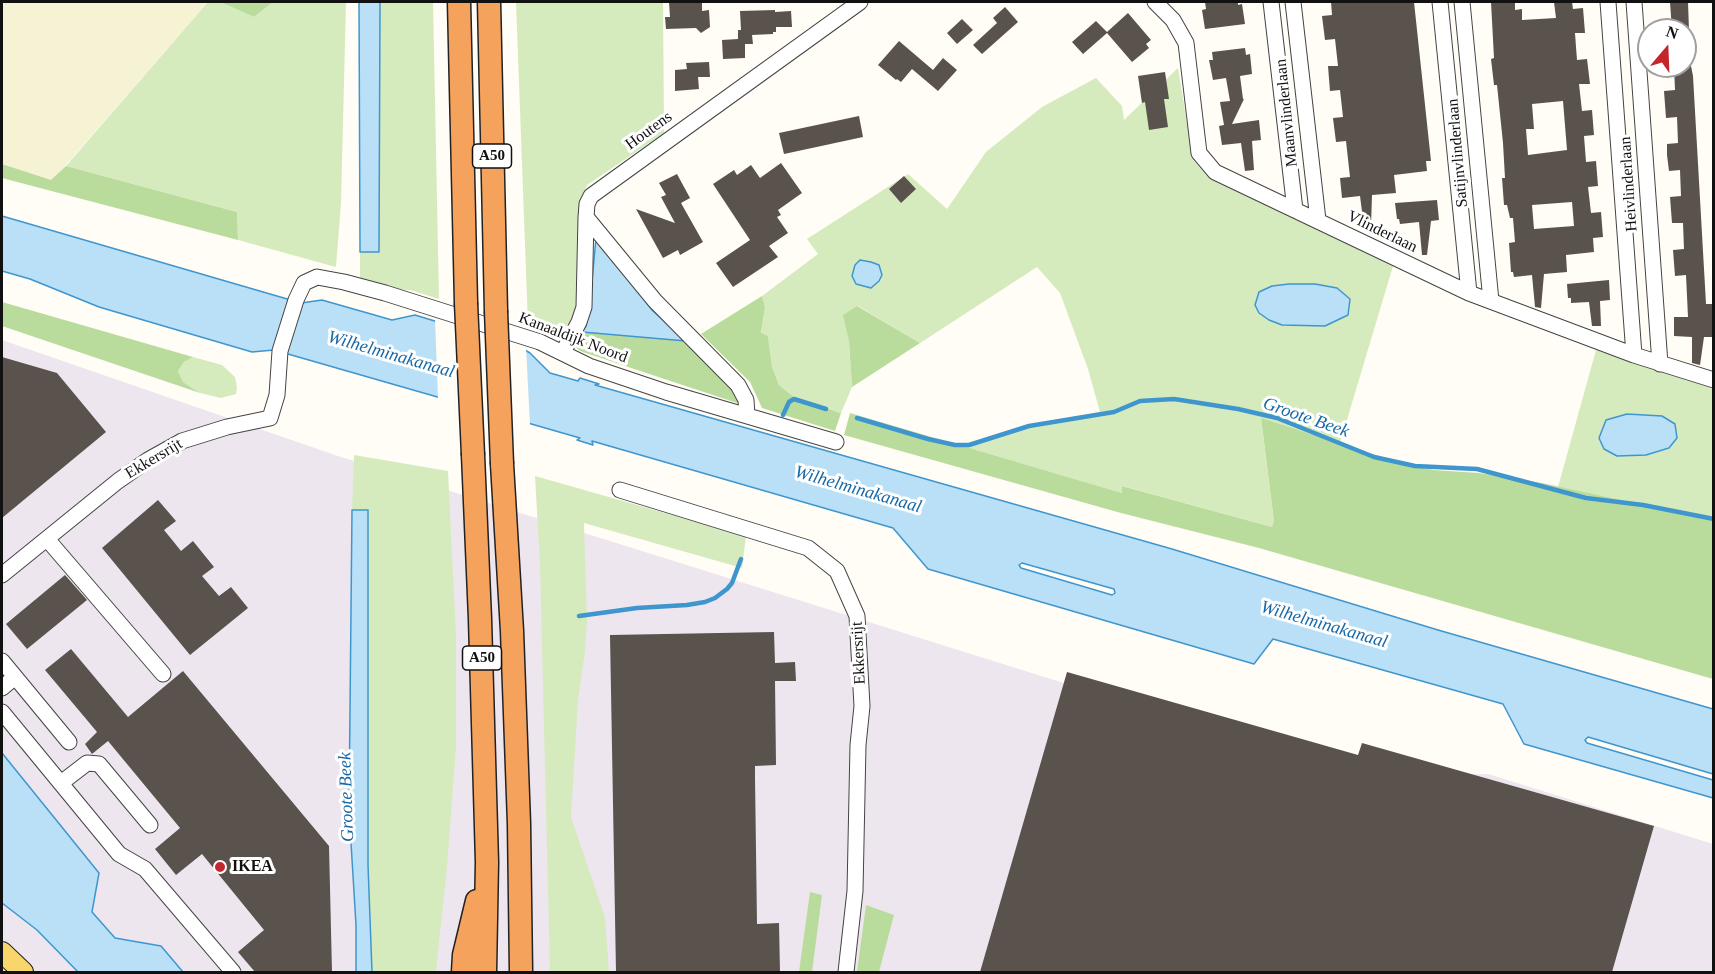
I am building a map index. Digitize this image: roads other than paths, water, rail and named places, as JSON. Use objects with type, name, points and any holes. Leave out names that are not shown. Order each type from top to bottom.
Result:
[{"type":"highway","name":"A50","points":[[459,2],[466,303],[480,619],[487,862],[485,972]]},
{"type":"highway","name":"A50","points":[[489,2],[496,311],[512,631],[521,972]]},
{"type":"highway","name":"A50","points":[[463,972],[464,955],[487,862]]},
{"type":"main road","points":[[2,952],[23,972]]},
{"type":"street","name":"Houtens","points":[[563,352],[584,308],[585,217],[589,199],[597,190],[860,2]]},
{"type":"street","name":"Vlinderlaan","points":[[1155,2],[1173,20],[1186,43],[1199,153],[1215,172],[1469,293],[1634,355],[1713,380]]},
{"type":"street","name":"Maanvlinderlaan","points":[[1271,2],[1295,210]]},
{"type":"street","name":"Maanvlinderlaan","points":[[1293,2],[1317,220]]},
{"type":"street","name":"Satijnvlinderlaan","points":[[1440,2],[1469,293]]},
{"type":"street","name":"Satijnvlinderlaan","points":[[1462,2],[1491,301]]},
{"type":"street","name":"Heivlinderlaan","points":[[1608,2],[1634,355]]},
{"type":"street","name":"Heivlinderlaan","points":[[1634,2],[1660,364]]},
{"type":"street","points":[[585,217],[656,301],[738,385],[746,400],[747,416]]},
{"type":"street","name":"Kanaaldijk Noord","points":[[280,351],[296,300],[304,283],[316,277],[385,293],[540,342],[589,366],[836,442]]},
{"type":"street","name":"Ekkersrijt","points":[[2,575],[148,460],[182,441],[227,427],[270,418],[277,395],[280,351]]},
{"type":"street","name":"Ekkersrijt","points":[[620,490],[808,548],[837,571],[857,616],[862,706],[858,745],[855,891],[846,972]]},
{"type":"street","points":[[47,538],[163,674]]},
{"type":"street","points":[[2,661],[69,742]]},
{"type":"street","points":[[2,688],[15,677]]},
{"type":"street","points":[[2,712],[119,854],[146,869],[233,972]]},
{"type":"street","points":[[61,783],[87,763],[99,764],[150,825]]},
{"type":"water","points":[[359,2],[380,2],[379,252],[360,252]]},
{"type":"water","name":"Wilhelminakanaal","points":[[2,216],[301,303],[322,300],[392,320],[415,315],[520,347],[530,353],[550,373],[578,381],[580,378],[599,384],[595,385],[1172,549],[1438,630],[1713,709],[1713,774],[1588,737],[1585,740],[1587,743],[1713,780],[1713,798],[1524,744],[1503,704],[1273,639],[1254,664],[928,569],[893,528],[592,441],[593,445],[577,440],[580,438],[274,350],[252,352],[99,307],[30,279],[2,271]],"holes":[[[1022,563],[1114,589],[1115,593],[1112,595],[1021,568],[1019,565]]]},
{"type":"water","points":[[596,238],[613,256],[652,310],[686,341],[582,332],[586,326]]},
{"type":"water","points":[[860,260],[879,265],[882,275],[871,288],[856,284],[852,276],[855,265]]},
{"type":"water","points":[[1315,284],[1337,288],[1350,299],[1348,315],[1325,326],[1282,325],[1259,313],[1255,305],[1259,292],[1272,286]]},
{"type":"water","points":[[1627,414],[1662,416],[1675,424],[1677,438],[1669,448],[1646,455],[1617,456],[1604,449],[1599,438],[1606,420]]},
{"type":"water","points":[[352,510],[368,510],[368,865],[372,972],[356,972],[356,925],[349,810]]},
{"type":"water","points":[[2,753],[99,873],[92,912],[115,938],[161,946],[183,972],[78,972],[37,930],[2,903]]},
{"type":"waterway","name":"Groote Beek","points":[[783,415],[789,402],[794,399],[826,409]]},
{"type":"waterway","name":"Groote Beek","points":[[857,418],[928,439],[955,445],[969,445],[1029,426],[1114,412],[1140,401],[1174,399],[1277,418],[1374,457],[1415,466],[1477,469],[1586,498],[1643,505],[1714,519]]},
{"type":"waterway","name":"Groote Beek","points":[[579,616],[705,602],[727,589],[732,583],[741,559]]},
{"type":"place","name":"IKEA","points":[[220,867]]}]
